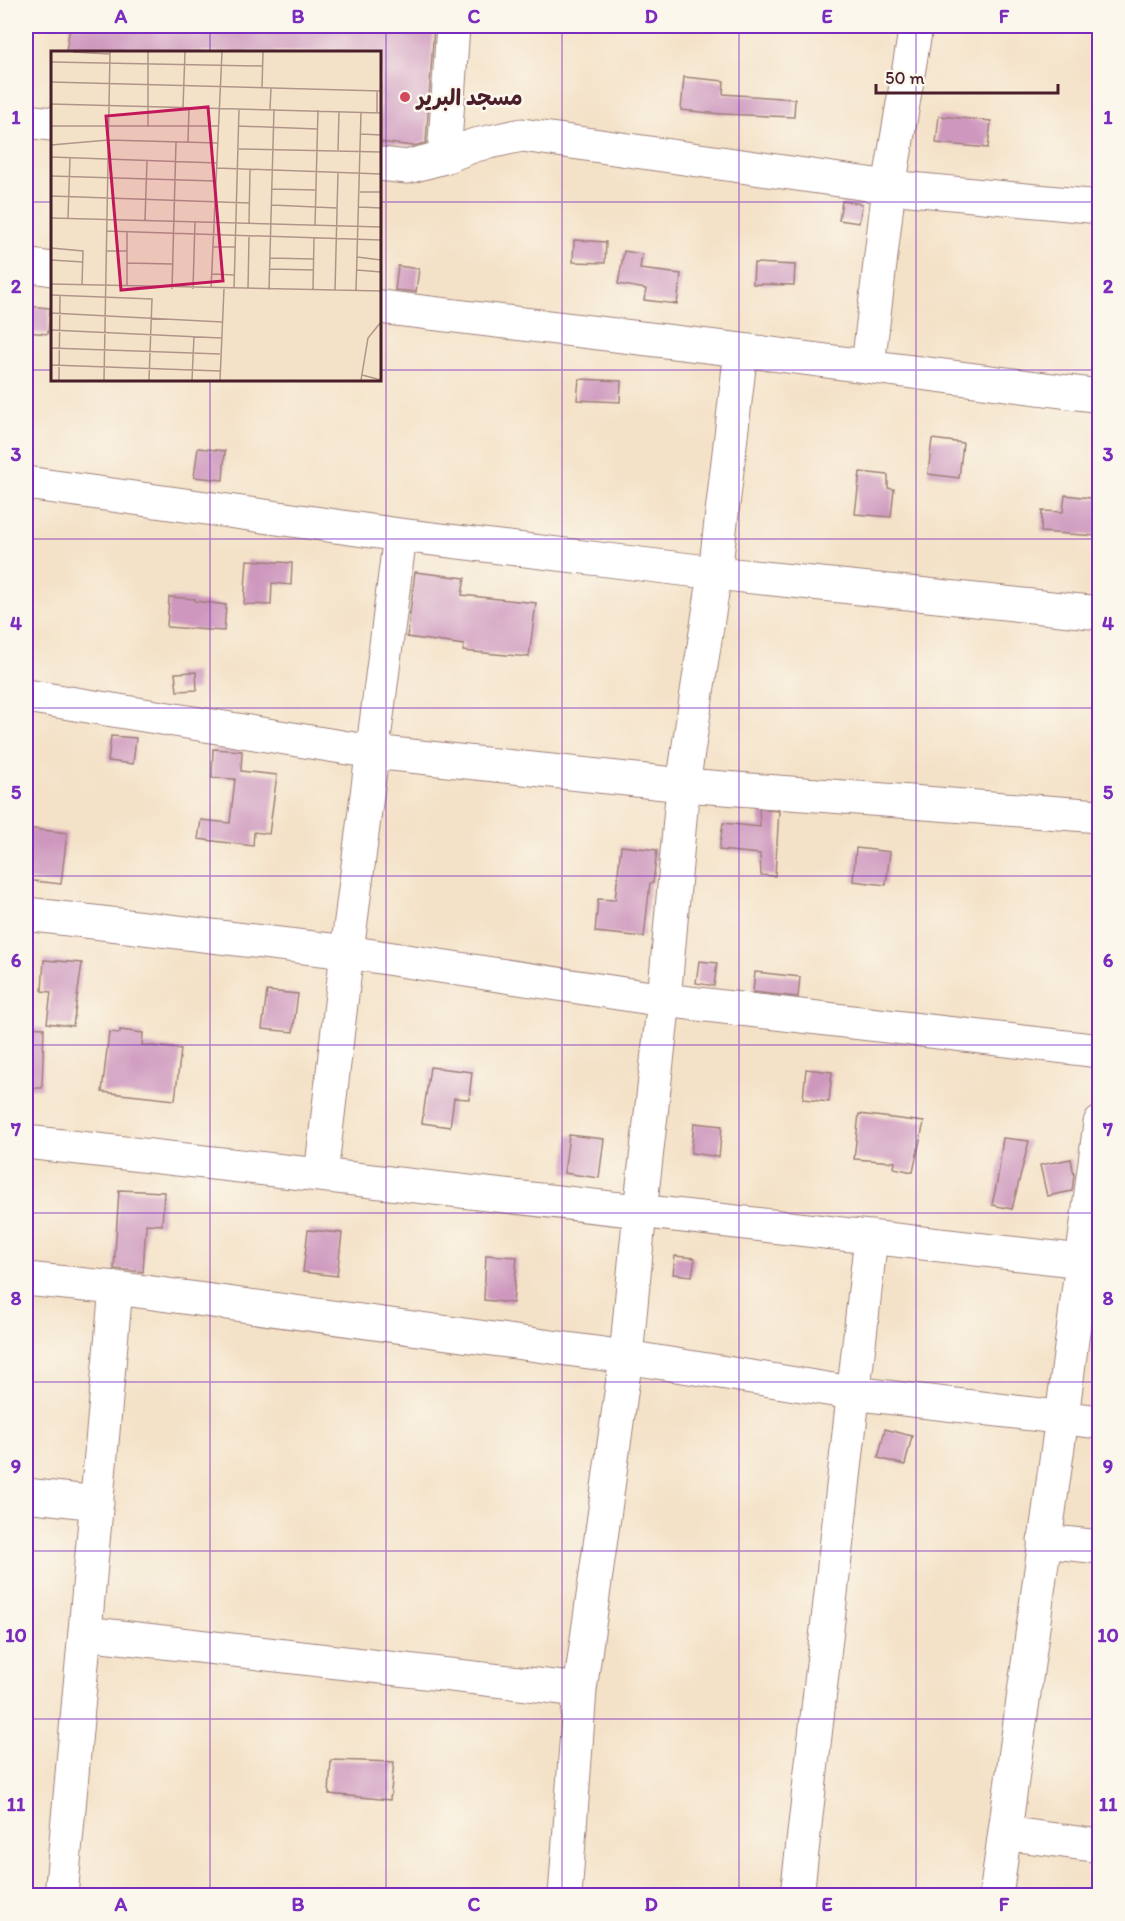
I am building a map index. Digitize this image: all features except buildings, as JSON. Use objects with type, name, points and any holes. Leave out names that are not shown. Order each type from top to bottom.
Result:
[{"type":"street","points":[[444,157],[453,26]]},
{"type":"street","points":[[868,366],[889,187],[916,26]]},
{"type":"street","points":[[26,121],[51,124]]},
{"type":"street","points":[[381,164],[407,167],[444,157],[475,144],[522,135],[889,187],[1100,207]]},
{"type":"street","points":[[26,265],[51,269]]},
{"type":"street","points":[[381,308],[741,350],[1100,396]]},
{"type":"street","points":[[565,1896],[580,1690],[626,1357],[664,1000],[683,785],[715,573],[741,350]]},
{"type":"street","points":[[26,483],[400,535],[715,573],[1100,613]]},
{"type":"street","points":[[321,1175],[346,952],[374,752],[400,535]]},
{"type":"street","points":[[26,696],[374,752],[683,785],[1100,816]]},
{"type":"street","points":[[26,914],[346,952],[664,1000],[1100,1051]]},
{"type":"street","points":[[996,1896],[1062,1417],[1090,1262],[1100,1123]]},
{"type":"street","points":[[26,1142],[1090,1262]]},
{"type":"street","points":[[797,1896],[871,1237]]},
{"type":"street","points":[[26,1279],[116,1288],[626,1357],[852,1393],[1100,1422]]},
{"type":"street","points":[[61,1896],[116,1288]]},
{"type":"street","points":[[26,1495],[97,1503]]},
{"type":"street","points":[[1044,1541],[1100,1547]]},
{"type":"street","points":[[85,1633],[580,1690]]},
{"type":"street","points":[[1005,1833],[1100,1846]]},
{"type":"place","name":"مسجد البرير","points":[[405,97]]}]
